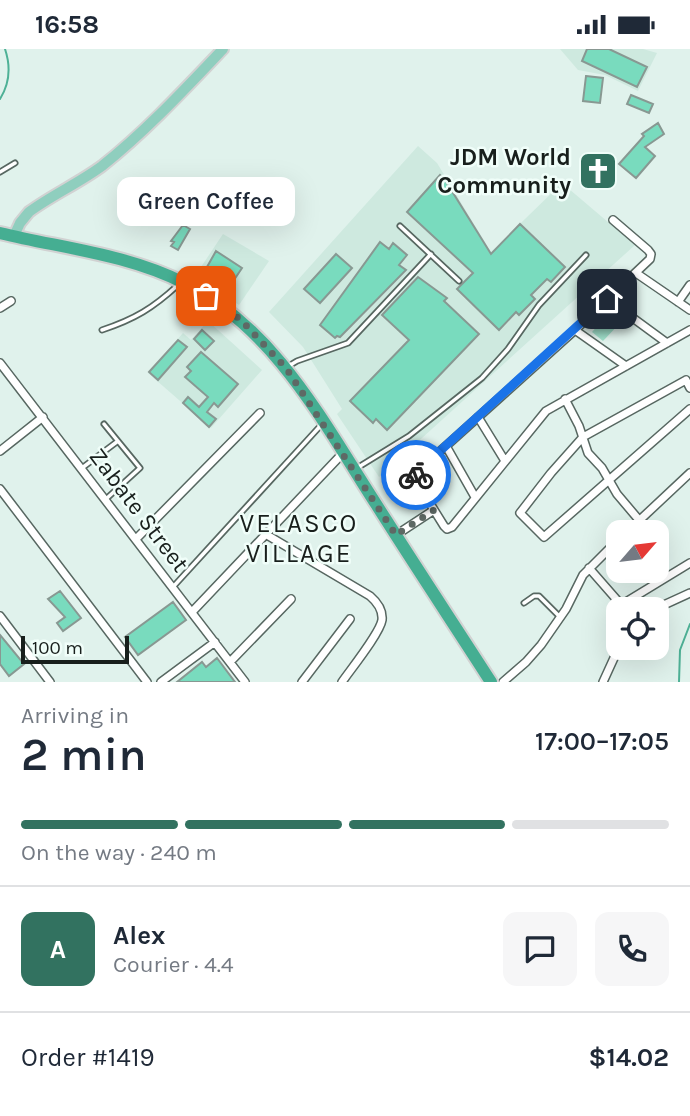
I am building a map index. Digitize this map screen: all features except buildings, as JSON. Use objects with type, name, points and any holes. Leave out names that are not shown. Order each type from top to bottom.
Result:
[{"type":"highway","points":[[0,233],[125,260],[182,282],[240,319],[286,368],[491,682]]},
{"type":"main road","points":[[14,236],[29,212],[100,167],[147,127],[223,49]]},
{"type":"street","points":[[613,220],[651,254],[647,262],[415,476],[447,529],[546,411],[690,330]]},
{"type":"street","points":[[636,273],[690,310]]},
{"type":"street","points":[[678,302],[690,285]]},
{"type":"street","points":[[607,299],[667,343]]},
{"type":"street","points":[[0,309],[11,301]]},
{"type":"street","points":[[575,330],[626,366]]},
{"type":"street","name":"Zabate Street","points":[[0,363],[245,682]]},
{"type":"street","points":[[690,388],[685,380],[583,437],[520,513],[544,537],[690,409]]},
{"type":"street","points":[[565,400],[579,426],[588,453],[639,520],[690,473]]},
{"type":"street","points":[[136,539],[260,413]]},
{"type":"street","points":[[478,417],[505,461]]},
{"type":"street","points":[[0,451],[43,418]]},
{"type":"street","points":[[446,446],[475,497]]},
{"type":"street","points":[[192,612],[343,453]]},
{"type":"street","points":[[0,489],[147,682]]},
{"type":"street","points":[[396,535],[434,510]]},
{"type":"street","points":[[267,535],[370,596],[379,605],[382,617],[379,629],[342,682]]},
{"type":"street","points":[[503,682],[526,662],[561,617],[579,581],[606,552]]},
{"type":"street","points":[[638,597],[690,563]]},
{"type":"street","points":[[589,568],[614,597]]},
{"type":"street","points":[[669,603],[690,593]]},
{"type":"street","points":[[230,662],[291,599]]},
{"type":"street","points":[[302,682],[350,619]]},
{"type":"street","points":[[1,621],[50,682]]},
{"type":"street","points":[[160,682],[215,642]]},
{"type":"street","points":[[603,682],[613,660]]},
{"type":"street","points":[[309,675],[318,682]]},
{"type":"lane","points":[[0,172],[15,163]]},
{"type":"lane","points":[[400,226],[458,281]]},
{"type":"lane","points":[[286,368],[297,361],[348,343],[431,254]]},
{"type":"lane","points":[[354,470],[409,436],[482,378],[508,349],[539,305],[586,255]]},
{"type":"lane","points":[[102,330],[139,316],[156,306],[182,282]]},
{"type":"lane","points":[[173,587],[323,423]]},
{"type":"lane","points":[[104,424],[140,468],[106,499]]},
{"type":"lane","points":[[82,468],[118,440]]},
{"type":"lane","points":[[524,603],[534,596],[539,596],[561,617]]},
{"type":"shaded area","points":[[560,49],[643,49],[657,53],[638,91],[605,75],[578,70]]},
{"type":"shaded area","points":[[418,146],[437,163],[491,252],[562,183],[635,245],[379,477],[337,414],[342,409],[303,347],[269,312]]},
{"type":"shaded area","points":[[223,234],[269,261],[239,305],[195,276]]},
{"type":"shaded area","points":[[208,321],[262,370],[211,428],[148,373],[183,333],[191,340]]},
{"type":"green space","points":[[611,311],[622,321],[603,341],[592,332]]},
{"type":"waterway","points":[[0,99],[8,75],[5,49]]},
{"type":"waterway","points":[[679,682],[680,650],[690,624]]},
{"type":"way so far","points":[[206,296],[240,319],[286,368],[396,535],[434,510],[416,481],[416,475]]},
{"type":"place","name":"JDM World Community","points":[[598,171]]},
{"type":"place","name":"Green Coffee","points":[[206,296]]},
{"type":"district","name":"VELASCO VILLAGE","points":[[299,538]]},
{"type":"route","points":[[416,475],[607,299]]}]
